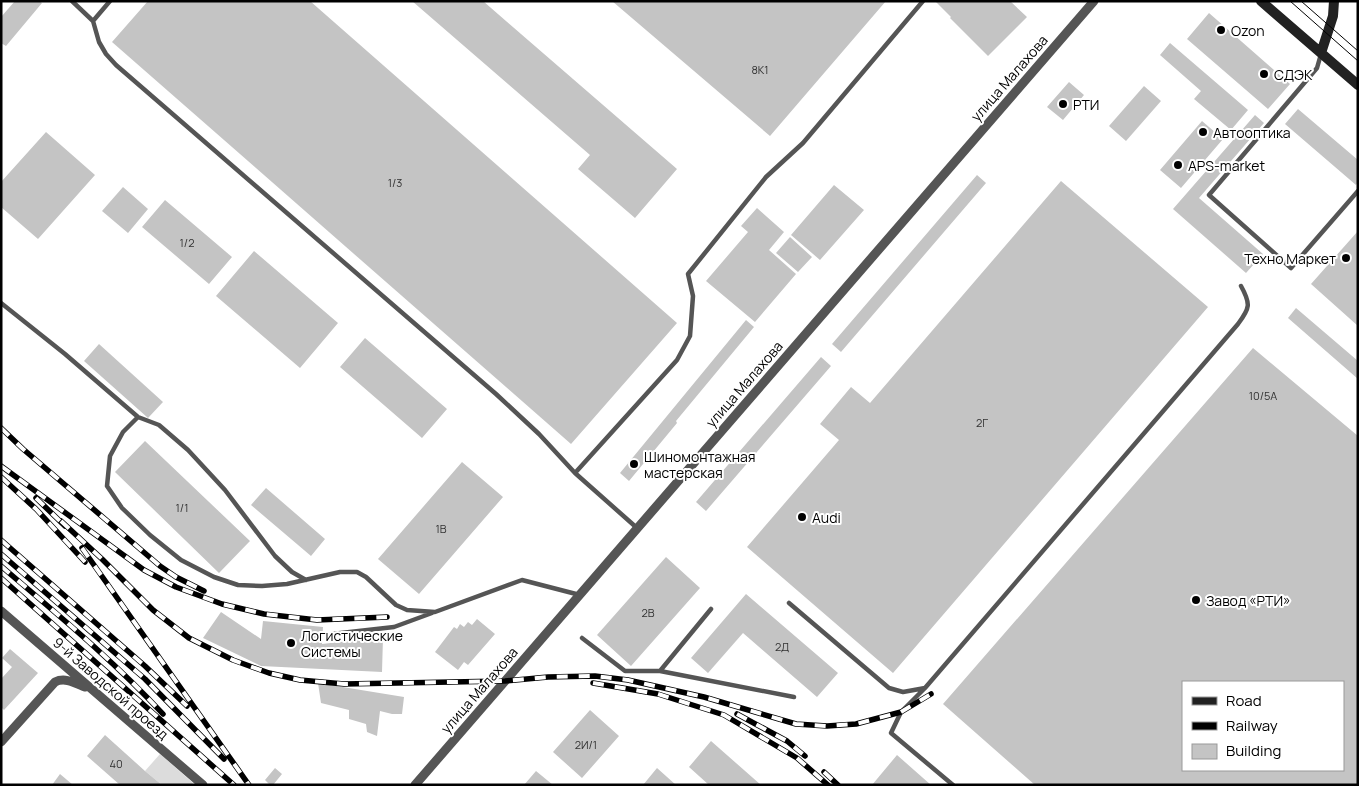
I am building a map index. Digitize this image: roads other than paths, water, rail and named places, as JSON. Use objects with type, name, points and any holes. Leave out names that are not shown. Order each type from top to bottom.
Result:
[{"type":"main road","points":[[1261,1],[1358,85]]},
{"type":"main road","points":[[1321,53],[1331,21],[1334,1]]},
{"type":"street","name":"улица Малахова","points":[[415,785],[1094,1]]},
{"type":"street","name":"9-й Заводской проезд","points":[[1,611],[203,785]]},
{"type":"street","points":[[1,742],[55,682],[66,680],[90,688]]},
{"type":"lane","points":[[72,1],[93,21],[99,42],[106,54],[116,65],[496,394],[539,434],[575,473],[637,528]]},
{"type":"lane","points":[[93,21],[110,1]]},
{"type":"lane","points":[[575,473],[678,360],[690,336],[693,296],[688,274],[766,176],[804,143],[923,1]]},
{"type":"lane","points":[[1321,53],[1317,68],[1209,195],[1291,268],[1358,191]]},
{"type":"lane","points":[[953,785],[891,733],[901,712],[925,688],[1238,324],[1248,311],[1249,300],[1242,286]]},
{"type":"lane","points":[[1,304],[65,354],[138,417],[159,425],[188,450],[225,490],[275,556],[292,572],[306,580]]},
{"type":"lane","points":[[138,417],[123,432],[110,456],[107,486],[122,508],[150,535],[181,560],[214,577],[238,585],[287,584],[340,572],[357,572],[366,577],[396,605],[407,610],[435,612]]},
{"type":"lane","points":[[332,634],[394,627],[522,580],[580,595]]},
{"type":"lane","points":[[789,603],[889,688],[903,692],[925,688]]},
{"type":"lane","points":[[660,670],[712,609]]},
{"type":"lane","points":[[582,638],[625,671],[660,670],[794,697]]},
{"type":"tram line","points":[[1290,1],[1358,61]]},
{"type":"tram line","points":[[1301,1],[1358,51]]},
{"type":"railway","points":[[1,428],[160,566],[176,577],[204,591]]},
{"type":"railway","points":[[1,466],[144,570],[176,587],[222,604],[264,614],[317,620],[387,617]]},
{"type":"railway","points":[[1,477],[36,509],[85,562]]},
{"type":"railway","points":[[36,498],[65,526]]},
{"type":"railway","points":[[61,521],[153,610],[189,638],[233,660],[269,673],[300,680],[344,684],[505,681],[548,677],[595,676],[628,680],[704,697],[796,724],[827,726],[856,724],[901,712],[931,694]]},
{"type":"railway","points":[[1,540],[145,666],[187,706]]},
{"type":"railway","points":[[82,548],[249,785]]},
{"type":"railway","points":[[1,554],[145,679],[224,759]]},
{"type":"railway","points":[[1,566],[105,656],[163,714]]},
{"type":"railway","points":[[1,578],[234,785]]},
{"type":"railway","points":[[593,683],[658,694],[724,715],[797,758],[828,785]]},
{"type":"railway","points":[[737,714],[787,741],[805,756]]},
{"type":"railway","points":[[824,772],[838,785]]},
{"type":"place","name":"Ozon","points":[[1221,30]]},
{"type":"place","name":"СДЭК","points":[[1264,74]]},
{"type":"place","name":"РТИ","points":[[1063,104]]},
{"type":"place","name":"Автооптика","points":[[1203,132]]},
{"type":"place","name":"АPS-market","points":[[1178,165]]},
{"type":"place","name":"Техно Маркет","points":[[1346,258]]},
{"type":"place","name":"Шиномонтажная мастерская","points":[[634,464]]},
{"type":"place","name":"Audi","points":[[802,517]]},
{"type":"place","name":"Завод «РТИ»","points":[[1196,600]]},
{"type":"place","name":"Логистические Системы","points":[[291,643]]}]
